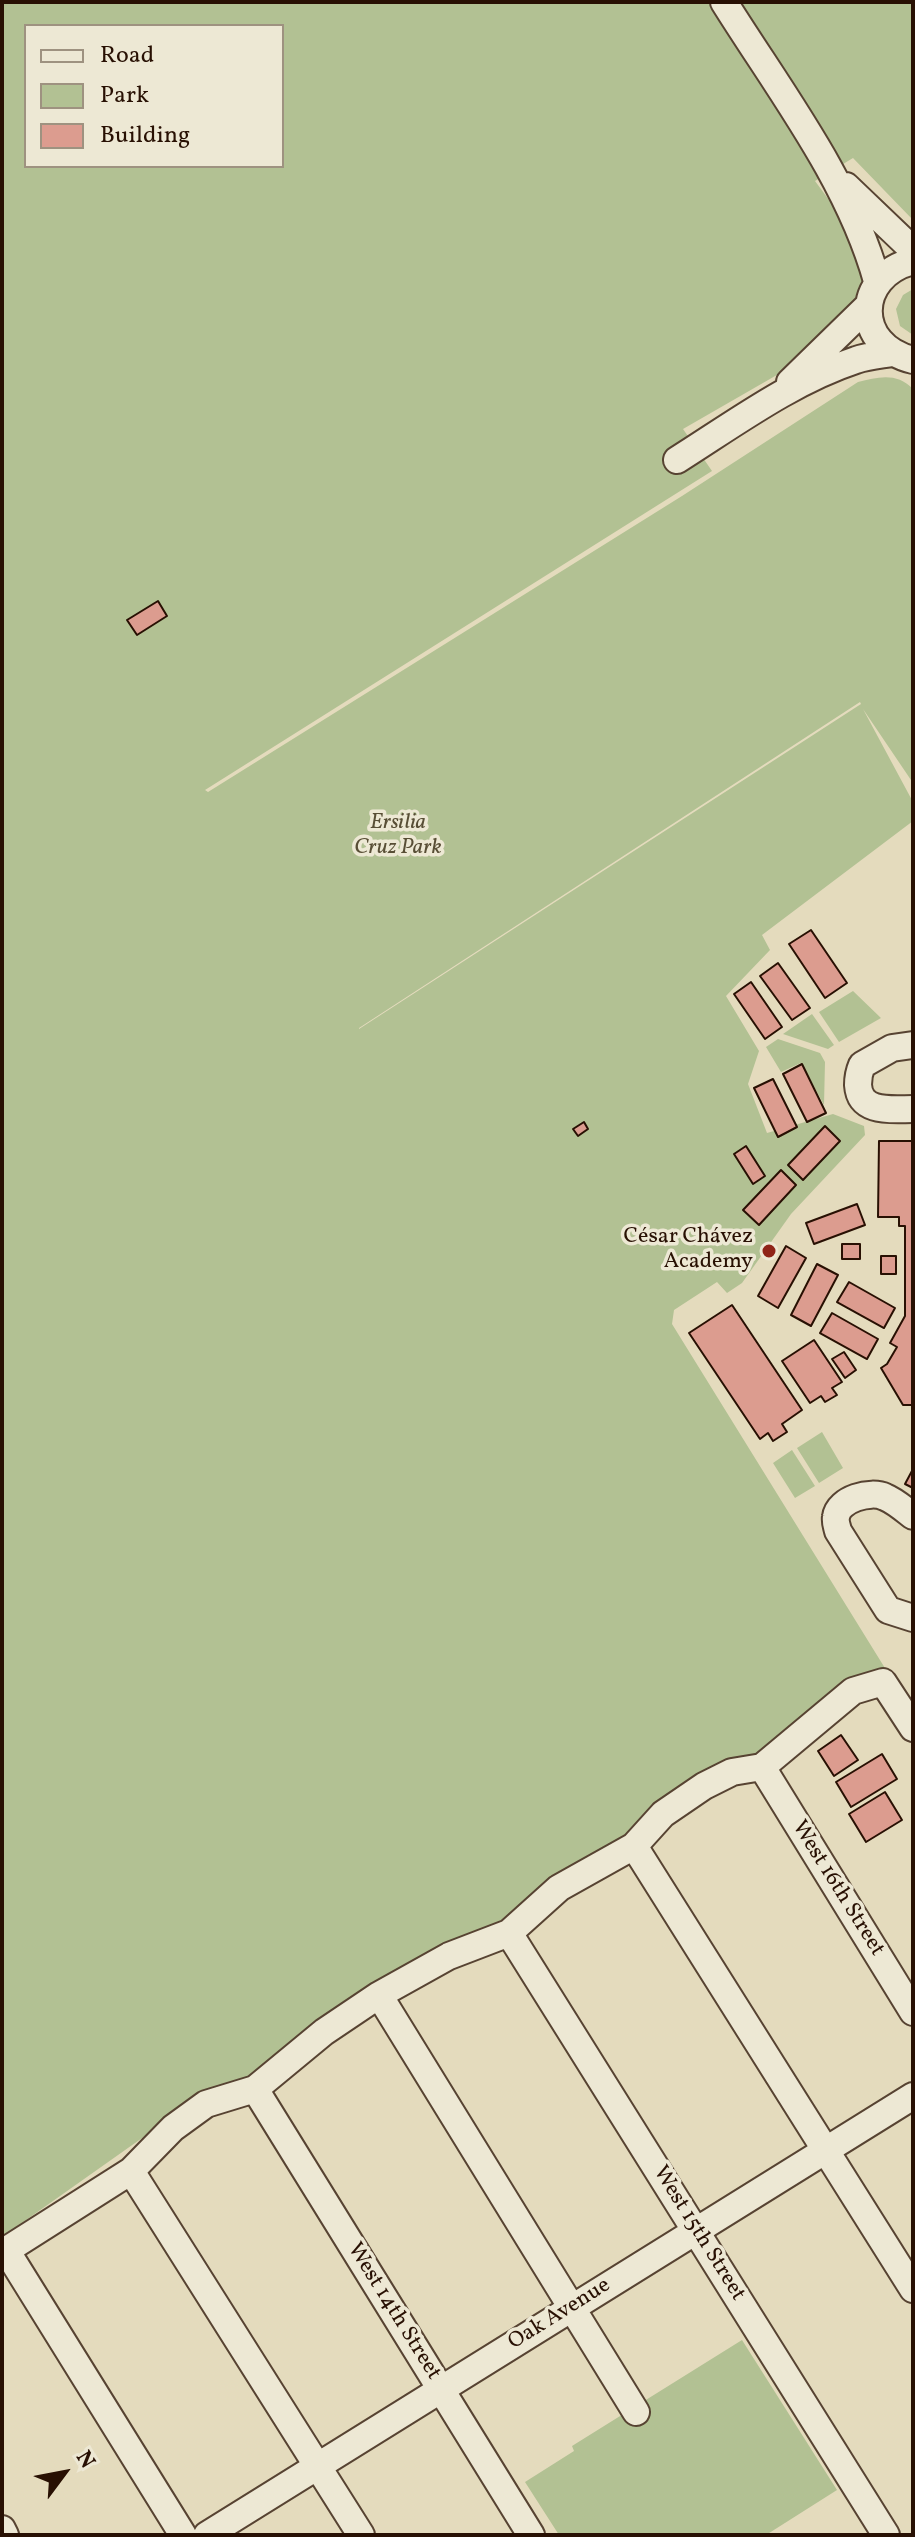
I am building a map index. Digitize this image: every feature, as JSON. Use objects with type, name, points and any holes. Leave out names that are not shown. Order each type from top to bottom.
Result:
[{"type":"street","points":[[724,2],[825,162],[868,248],[873,333],[903,356]]},
{"type":"street","points":[[825,162],[855,196],[913,250]]},
{"type":"street","points":[[760,408],[803,370],[898,265],[913,261]]},
{"type":"street","points":[[677,460],[816,377],[858,359],[903,356]]},
{"type":"street","points":[[913,1045],[892,1048],[862,1065],[858,1082],[862,1099],[873,1107],[913,1109]]},
{"type":"street","points":[[913,1516],[884,1496],[875,1494],[850,1501],[835,1516],[838,1531],[888,1610],[913,1618]]},
{"type":"street","points":[[183,2535],[4,2252],[131,2171],[173,2128],[206,2104],[255,2089],[324,2032],[379,1995],[449,1956],[509,1933],[559,1888],[634,1846],[663,1814],[704,1786],[732,1772],[762,1767],[853,1691],[883,1682],[913,1728]]},
{"type":"street","name":"West 16th Street","points":[[762,1767],[913,2012]]},
{"type":"street","points":[[634,1846],[913,2289]]},
{"type":"street","name":"West 15th Street","points":[[509,1933],[886,2535]]},
{"type":"street","points":[[379,1995],[636,2412]]},
{"type":"street","name":"West 14th Street","points":[[255,2089],[531,2535]]},
{"type":"street","name":"Oak Avenue","points":[[207,2535],[913,2096]]},
{"type":"street","points":[[131,2171],[361,2535]]},
{"type":"street","points":[[2,2529],[5,2535]]},
{"type":"green space","name":"Ersilia Cruz Park","points":[[2,2],[913,2],[913,220],[853,158],[815,181],[846,223],[867,276],[859,301],[789,368],[683,429],[712,471],[205,790],[208,792],[682,496],[858,382],[894,378],[913,389],[913,783],[863,709],[913,802],[913,821],[762,935],[770,950],[726,996],[759,1051],[748,1084],[767,1133],[833,1114],[864,1126],[865,1135],[791,1214],[742,1283],[727,1293],[717,1282],[674,1310],[672,1324],[888,1673],[514,1922],[277,2064],[169,2119],[2,2237]],"holes":[[[860,702],[861,704],[359,1029]]]},
{"type":"green space","points":[[913,289],[913,335],[900,326],[896,309],[903,295]]},
{"type":"green space","points":[[853,991],[881,1018],[839,1042],[819,1012]]},
{"type":"green space","points":[[812,1014],[834,1045],[828,1049],[783,1034]]},
{"type":"green space","points":[[778,1039],[820,1053],[825,1062],[824,1105],[801,1063],[781,1072],[766,1047]]},
{"type":"green space","points":[[822,1432],[843,1468],[819,1483],[797,1448]]},
{"type":"green space","points":[[792,1450],[815,1486],[795,1498],[773,1463]]},
{"type":"green space","points":[[742,2340],[837,2490],[766,2535],[559,2535],[525,2482],[574,2451],[572,2446]]},
{"type":"building","points":[[158,601],[167,616],[137,635],[127,620]]},
{"type":"building","points":[[811,930],[847,983],[825,998],[789,944]]},
{"type":"building","points":[[778,963],[810,1008],[792,1020],[760,976]]},
{"type":"building","points":[[751,982],[782,1027],[765,1039],[734,994]]},
{"type":"building","points":[[802,1064],[826,1113],[807,1122],[783,1074]]},
{"type":"building","points":[[773,1079],[797,1127],[778,1137],[754,1088]]},
{"type":"building","points":[[584,1122],[588,1129],[578,1136],[573,1129]]},
{"type":"building","points":[[825,1126],[840,1141],[803,1180],[788,1165]]},
{"type":"building","points":[[879,1141],[913,1141],[913,1405],[903,1405],[881,1368],[897,1347],[890,1343],[905,1316],[905,1226],[899,1226],[899,1217],[878,1217]]},
{"type":"building","points":[[746,1146],[765,1176],[753,1184],[734,1154]]},
{"type":"building","points":[[781,1170],[796,1185],[759,1225],[743,1210]]},
{"type":"building","points":[[857,1204],[865,1225],[814,1244],[806,1223]]},
{"type":"building","points":[[842,1244],[860,1244],[860,1259],[842,1259]]},
{"type":"building","points":[[786,1246],[806,1258],[778,1308],[758,1296]]},
{"type":"building","points":[[881,1256],[896,1256],[896,1274],[881,1274]]},
{"type":"building","points":[[817,1264],[838,1275],[811,1326],[791,1315]]},
{"type":"building","points":[[849,1282],[895,1308],[884,1328],[837,1302]]},
{"type":"building","points":[[732,1305],[802,1410],[782,1424],[787,1432],[773,1441],[768,1433],[760,1439],[689,1333]]},
{"type":"building","points":[[832,1313],[878,1339],[867,1359],[820,1333]]},
{"type":"building","points":[[814,1340],[842,1382],[832,1388],[837,1395],[825,1402],[821,1396],[810,1403],[782,1361]]},
{"type":"building","points":[[844,1352],[856,1370],[845,1378],[832,1359]]},
{"type":"building","points":[[913,1469],[913,1488],[905,1484]]},
{"type":"building","points":[[841,1735],[858,1760],[834,1776],[818,1751]]},
{"type":"building","points":[[882,1754],[897,1779],[851,1807],[836,1782]]},
{"type":"building","points":[[885,1792],[902,1820],[866,1842],[849,1814]]},
{"type":"place","name":"César Chávez Academy","points":[[769,1251]]}]
